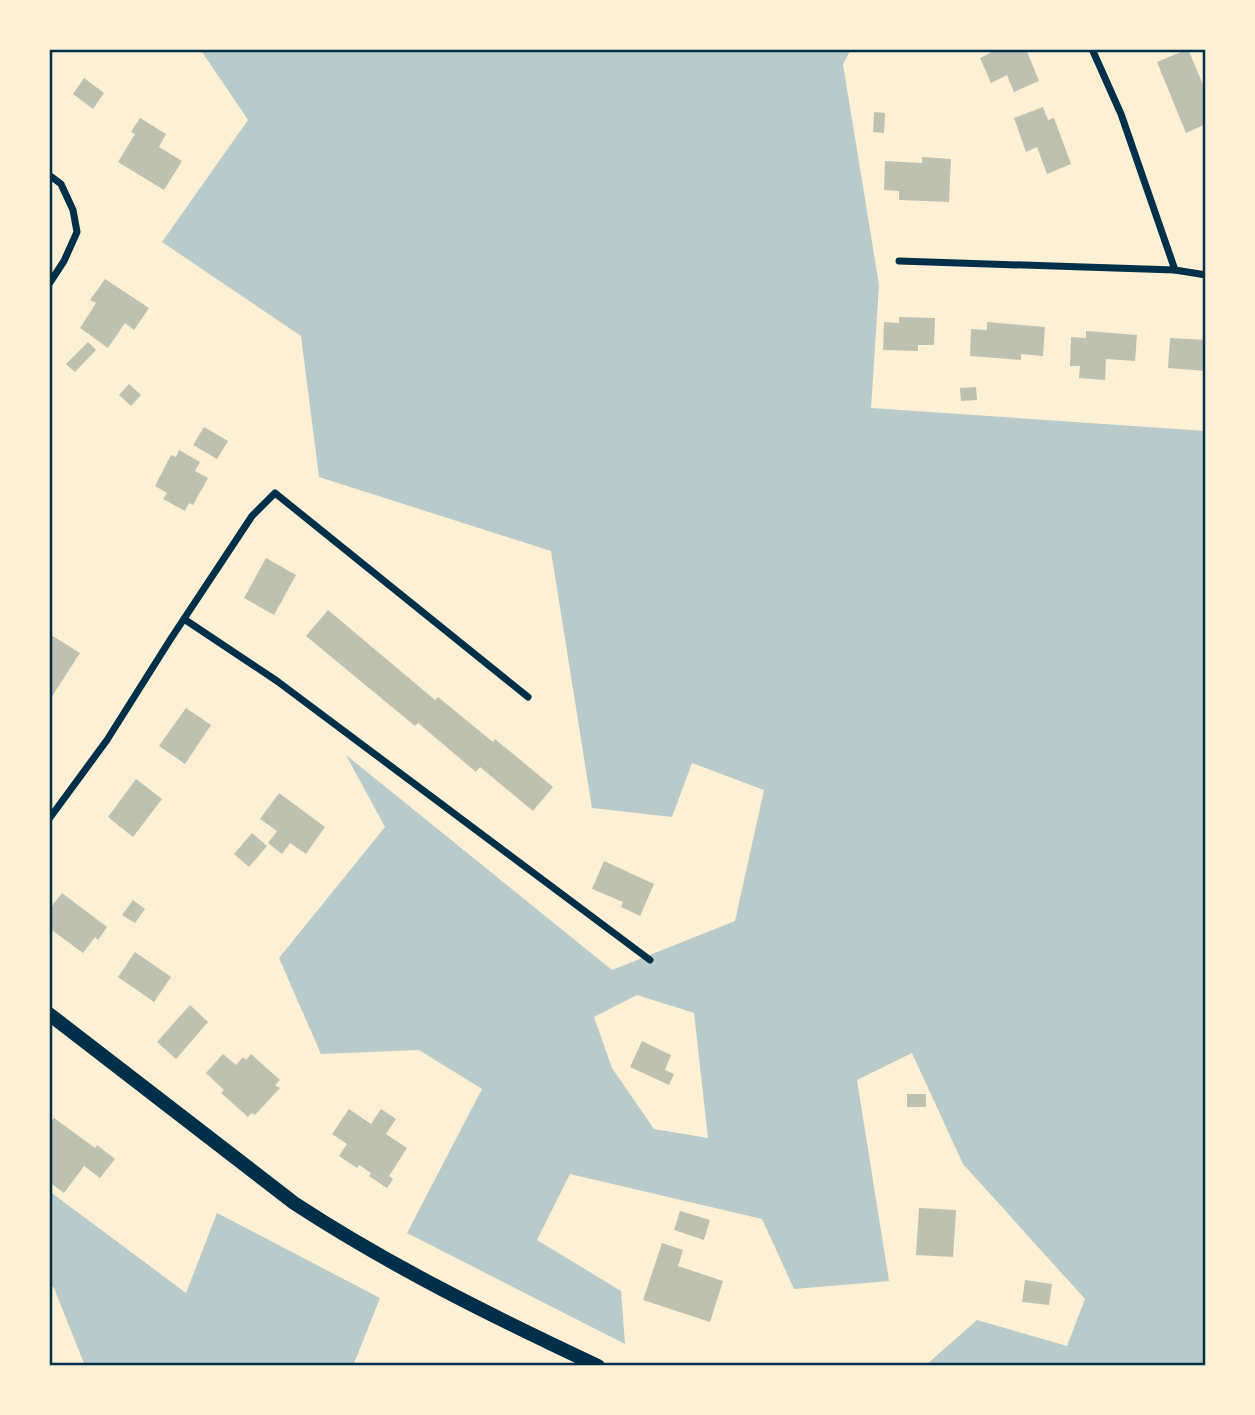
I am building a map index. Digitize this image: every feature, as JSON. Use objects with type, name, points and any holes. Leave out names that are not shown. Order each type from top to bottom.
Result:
[{"type":"main road","points":[[49,1014],[294,1203],[334,1229],[413,1275],[598,1366]]},
{"type":"street","points":[[1092,49],[1121,114],[1175,270]]},
{"type":"street","points":[[49,174],[61,184],[73,209],[77,232],[64,261],[49,284]]},
{"type":"street","points":[[899,261],[1175,270],[1206,275]]},
{"type":"street","points":[[49,820],[107,740],[252,516],[275,493],[528,697]]},
{"type":"street","points":[[184,619],[277,681],[650,960]]},
{"type":"shaded area","points":[[200,49],[851,49],[843,64],[879,285],[871,408],[1206,431],[1206,1366],[925,1366],[977,1320],[1067,1346],[1085,1299],[963,1164],[912,1053],[857,1080],[889,1281],[794,1289],[762,1219],[570,1174],[537,1240],[621,1291],[625,1344],[407,1233],[482,1089],[419,1050],[321,1054],[279,958],[385,827],[346,755],[612,970],[735,921],[764,790],[692,763],[672,817],[592,808],[551,551],[319,477],[301,336],[162,242],[248,120]],"holes":[[[637,995],[694,1013],[708,1138],[654,1129],[612,1068],[594,1017]]]},
{"type":"shaded area","points":[[49,1191],[186,1293],[217,1213],[380,1298],[353,1366],[85,1366],[54,1288],[49,1284]]},
{"type":"building","points":[[988,49],[1026,49],[1039,81],[1014,92],[1007,75],[991,83],[980,58],[990,53]]},
{"type":"building","points":[[1188,49],[1206,92],[1206,124],[1186,133],[1157,62]]},
{"type":"building","points":[[84,78],[104,93],[93,109],[73,94]]},
{"type":"building","points":[[1043,107],[1048,120],[1054,118],[1071,164],[1047,174],[1037,147],[1026,152],[1014,118]]},
{"type":"building","points":[[874,112],[885,113],[884,133],[873,132]]},
{"type":"building","points":[[140,118],[166,134],[159,147],[182,161],[164,190],[118,162],[135,134],[131,132]]},
{"type":"building","points":[[922,157],[951,159],[949,202],[899,200],[899,191],[884,190],[885,161],[922,163]]},
{"type":"building","points":[[105,279],[149,308],[134,330],[125,323],[108,348],[80,328],[96,303],[90,300]]},
{"type":"building","points":[[899,317],[935,318],[934,345],[918,345],[918,351],[883,350],[884,322],[899,323]]},
{"type":"building","points":[[987,322],[1045,327],[1043,356],[1021,354],[1021,360],[970,356],[971,329],[987,330]]},
{"type":"building","points":[[1086,331],[1137,335],[1135,361],[1106,359],[1105,380],[1079,378],[1080,366],[1070,366],[1071,337],[1086,338]]},
{"type":"building","points":[[1170,338],[1206,340],[1206,371],[1168,368]]},
{"type":"building","points":[[88,342],[96,350],[75,372],[66,364]]},
{"type":"building","points":[[129,384],[141,395],[131,406],[119,395]]},
{"type":"building","points":[[976,387],[977,400],[961,401],[960,388]]},
{"type":"building","points":[[204,427],[228,441],[217,459],[193,445]]},
{"type":"building","points":[[179,450],[200,462],[195,471],[208,478],[193,505],[189,503],[185,511],[163,499],[167,493],[155,486],[171,455],[176,457]]},
{"type":"building","points":[[266,558],[296,575],[274,615],[244,598]]},
{"type":"building","points":[[328,610],[435,700],[438,697],[493,742],[495,739],[553,787],[533,811],[480,767],[476,772],[418,723],[415,726],[306,636]]},
{"type":"building","points":[[51,635],[80,653],[49,701],[49,638]]},
{"type":"building","points":[[186,708],[211,725],[185,764],[159,746]]},
{"type":"building","points":[[136,779],[162,799],[133,837],[108,817]]},
{"type":"building","points":[[279,793],[325,827],[306,854],[290,843],[282,854],[268,843],[277,831],[260,819]]},
{"type":"building","points":[[252,833],[267,846],[249,867],[234,854]]},
{"type":"building","points":[[604,861],[654,884],[640,916],[621,907],[623,902],[592,889]]},
{"type":"building","points":[[62,893],[107,927],[98,940],[95,937],[83,953],[49,928],[49,910]]},
{"type":"building","points":[[133,900],[145,909],[135,923],[122,915]]},
{"type":"building","points":[[135,952],[171,977],[154,1002],[118,977]]},
{"type":"building","points":[[190,1005],[208,1022],[176,1059],[157,1042]]},
{"type":"building","points":[[642,1041],[671,1055],[665,1070],[674,1074],[669,1085],[630,1067]]},
{"type":"building","points":[[223,1054],[236,1065],[243,1057],[246,1060],[251,1054],[280,1080],[275,1085],[280,1088],[255,1115],[252,1113],[248,1117],[221,1093],[224,1090],[206,1073]]},
{"type":"building","points":[[907,1094],[926,1094],[926,1107],[907,1107]]},
{"type":"building","points":[[349,1109],[371,1124],[381,1109],[396,1119],[386,1134],[407,1148],[389,1176],[393,1179],[387,1188],[369,1176],[371,1173],[359,1165],[357,1168],[339,1156],[347,1144],[332,1134]]},
{"type":"building","points":[[54,1118],[115,1159],[100,1178],[84,1166],[64,1193],[49,1182],[49,1125]]},
{"type":"building","points":[[919,1208],[956,1210],[953,1257],[916,1255]]},
{"type":"building","points":[[680,1211],[710,1220],[704,1240],[674,1230]]},
{"type":"building","points":[[662,1243],[683,1250],[678,1266],[723,1281],[710,1322],[643,1300]]},
{"type":"building","points":[[1025,1280],[1052,1284],[1049,1305],[1022,1302]]}]
